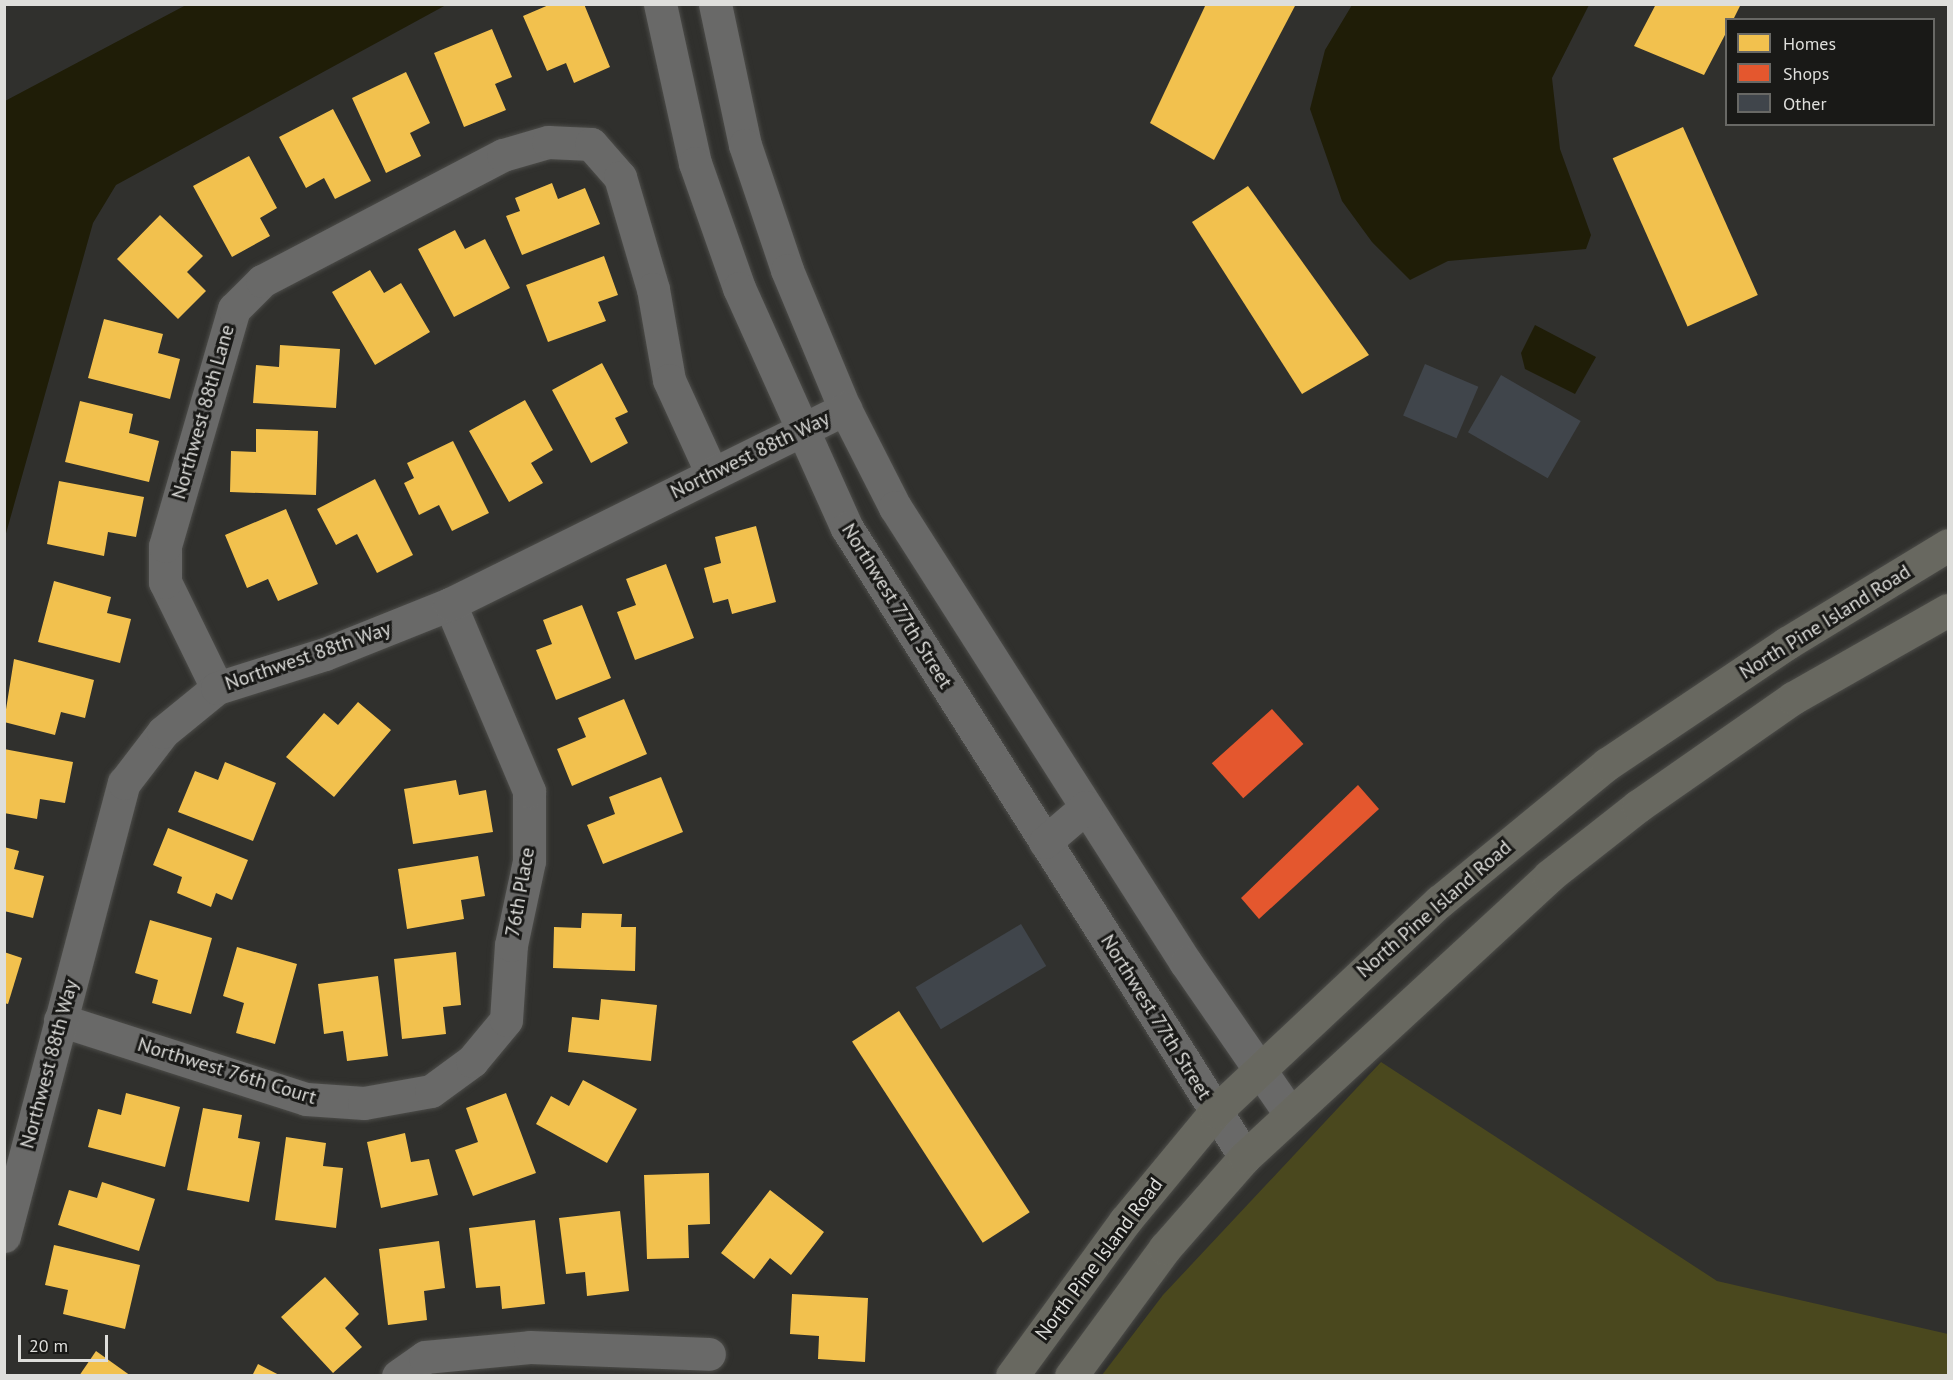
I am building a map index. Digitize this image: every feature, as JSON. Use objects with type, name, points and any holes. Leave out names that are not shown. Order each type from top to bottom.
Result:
[{"type":"main road","name":"North Pine Island Road","points":[[1012,1376],[1125,1221],[1216,1111],[1259,1066],[1440,901],[1607,764],[1787,643],[1948,545]]},
{"type":"main road","points":[[1071,1376],[1165,1248],[1245,1157],[1549,876],[1638,806],[1793,698],[1948,610]]},
{"type":"street","name":"Northwest 77th Street","points":[[660,4],[694,163],[739,288],[799,430],[847,528],[1245,1157]]},
{"type":"street","points":[[715,4],[745,145],[787,270],[845,409],[895,507],[1086,807],[1290,1114]]},
{"type":"street","name":"Northwest 88th Lane","points":[[217,688],[165,582],[165,546],[234,309],[262,281],[503,155],[548,142],[591,144],[620,177],[653,289],[669,380],[712,474]]},
{"type":"street","name":"Northwest 88th Way","points":[[4,1236],[124,783],[163,732],[217,688],[325,654],[450,604],[845,409]]},
{"type":"street","name":"76th Place","points":[[431,1091],[472,1061],[506,1020],[511,945],[530,861],[529,791],[450,604]]},
{"type":"street","points":[[1045,842],[1086,807]]},
{"type":"street","name":"Northwest 76th Court","points":[[60,1020],[306,1099],[364,1103],[431,1091]]},
{"type":"street","points":[[398,1376],[425,1357],[530,1347],[709,1354]]},
{"type":"shaded area","points":[[186,5],[446,5],[116,185],[93,223],[5,537],[5,101]]},
{"type":"shaded area","points":[[1352,5],[1589,5],[1552,78],[1560,149],[1591,235],[1586,249],[1448,261],[1410,280],[1372,242],[1342,201],[1310,109],[1325,50]]},
{"type":"shaded area","points":[[1535,325],[1596,357],[1575,394],[1525,369],[1521,353]]},
{"type":"shaded area","points":[[1381,1062],[1717,1281],[1948,1334],[1948,1375],[1102,1375],[1163,1295]]},
{"type":"building: Homes","points":[[551,4],[584,4],[610,67],[574,83],[566,63],[547,71],[523,16]]},
{"type":"building: Homes","points":[[1206,4],[1296,4],[1214,160],[1150,123]]},
{"type":"building: Homes","points":[[1656,4],[1741,4],[1734,18],[1725,18],[1725,35],[1704,75],[1634,46]]},
{"type":"building: Homes","points":[[492,29],[512,77],[495,84],[506,110],[464,127],[434,53]]},
{"type":"building: Homes","points":[[406,72],[430,123],[410,133],[421,156],[386,173],[352,98]]},
{"type":"building: Homes","points":[[333,109],[371,181],[335,199],[324,178],[306,188],[279,137]]},
{"type":"building: Homes","points":[[1683,127],[1758,295],[1687,326],[1613,158]]},
{"type":"building: Homes","points":[[249,156],[277,208],[260,218],[270,236],[232,257],[193,186]]},
{"type":"building: Homes","points":[[552,183],[558,199],[585,188],[600,224],[522,255],[506,216],[520,211],[515,198]]},
{"type":"building: Homes","points":[[1248,186],[1369,355],[1302,394],[1192,222]]},
{"type":"building: Homes","points":[[160,215],[203,256],[187,272],[206,291],[178,319],[117,259]]},
{"type":"building: Homes","points":[[455,230],[465,249],[485,239],[510,288],[454,317],[418,249]]},
{"type":"building: Homes","points":[[604,256],[618,295],[598,302],[606,321],[548,342],[526,285]]},
{"type":"building: Homes","points":[[370,270],[384,293],[401,283],[430,332],[375,365],[332,292]]},
{"type":"building: Homes","points":[[104,319],[163,334],[158,353],[180,359],[170,399],[88,378]]},
{"type":"building: Homes","points":[[280,345],[340,349],[336,408],[253,403],[256,365],[279,367]]},
{"type":"building: Homes","points":[[602,363],[628,412],[615,418],[628,443],[591,463],[552,390]]},
{"type":"building: Homes","points":[[525,400],[553,450],[531,463],[543,483],[509,502],[469,431]]},
{"type":"building: Homes","points":[[80,401],[133,414],[129,433],[159,441],[149,482],[65,462]]},
{"type":"building: Homes","points":[[256,429],[318,431],[316,495],[230,492],[231,451],[256,452]]},
{"type":"building: Homes","points":[[453,441],[489,513],[452,531],[439,505],[419,515],[404,483],[414,478],[407,463]]},
{"type":"building: Homes","points":[[375,479],[413,555],[377,573],[357,534],[336,545],[317,509]]},
{"type":"building: Homes","points":[[59,481],[144,497],[136,537],[108,532],[104,556],[47,544]]},
{"type":"building: Homes","points":[[286,509],[318,584],[278,601],[268,579],[247,588],[225,535]]},
{"type":"building: Homes","points":[[756,526],[776,602],[732,614],[728,599],[713,603],[704,568],[721,563],[715,537]]},
{"type":"building: Homes","points":[[666,564],[694,638],[635,660],[617,612],[636,605],[626,579]]},
{"type":"building: Homes","points":[[54,581],[111,597],[107,613],[131,619],[120,663],[38,642]]},
{"type":"building: Homes","points":[[582,605],[611,678],[556,700],[536,650],[552,644],[543,620]]},
{"type":"building: Homes","points":[[14,659],[94,680],[85,718],[61,712],[55,735],[4,722]]},
{"type":"building: Homes","points":[[624,699],[647,754],[572,786],[557,749],[586,737],[578,718]]},
{"type":"building: Homes","points":[[358,702],[391,730],[334,797],[286,757],[324,713],[338,725]]},
{"type":"building: Homes","points":[[4,749],[73,762],[65,803],[40,799],[37,819],[4,813]]},
{"type":"building: Homes","points":[[225,762],[276,783],[253,841],[178,812],[195,771],[218,780]]},
{"type":"building: Homes","points":[[661,777],[683,832],[603,864],[587,825],[615,814],[609,797]]},
{"type":"building: Homes","points":[[456,780],[459,795],[486,790],[493,832],[413,844],[404,789]]},
{"type":"building: Homes","points":[[168,828],[248,860],[232,900],[216,893],[211,907],[177,893],[182,877],[153,865]]},
{"type":"building: Homes","points":[[4,847],[19,851],[14,869],[44,876],[33,918],[4,911]]},
{"type":"building: Homes","points":[[478,856],[485,896],[461,900],[464,919],[407,929],[398,869]]},
{"type":"building: Homes","points":[[582,913],[622,914],[621,927],[636,927],[635,971],[553,968],[554,927],[581,928]]},
{"type":"building: Homes","points":[[150,920],[212,938],[191,1014],[152,1003],[158,980],[135,973]]},
{"type":"building: Homes","points":[[237,947],[297,964],[275,1044],[236,1033],[244,1003],[223,996]]},
{"type":"building: Homes","points":[[4,952],[22,958],[8,1004],[4,1003]]},
{"type":"building: Homes","points":[[456,952],[461,1005],[443,1007],[446,1034],[402,1039],[394,959]]},
{"type":"building: Homes","points":[[378,976],[388,1056],[347,1061],[343,1031],[324,1034],[318,984]]},
{"type":"building: Homes","points":[[601,999],[657,1005],[651,1061],[568,1052],[572,1017],[599,1020]]},
{"type":"building: Homes","points":[[899,1011],[1030,1212],[983,1243],[852,1041]]},
{"type":"building: Homes","points":[[583,1080],[637,1109],[607,1163],[536,1124],[551,1096],[569,1106]]},
{"type":"building: Homes","points":[[126,1093],[180,1107],[165,1167],[88,1147],[98,1109],[121,1115]]},
{"type":"building: Homes","points":[[506,1093],[536,1173],[473,1196],[455,1150],[478,1142],[466,1108]]},
{"type":"building: Homes","points":[[203,1108],[242,1115],[238,1138],[260,1142],[249,1202],[187,1190]]},
{"type":"building: Homes","points":[[405,1133],[411,1162],[429,1159],[438,1195],[381,1208],[367,1142]]},
{"type":"building: Homes","points":[[286,1137],[326,1143],[323,1166],[343,1168],[336,1228],[275,1220]]},
{"type":"building: Homes","points":[[709,1173],[710,1224],[688,1225],[689,1258],[647,1259],[644,1175]]},
{"type":"building: Homes","points":[[102,1182],[155,1199],[139,1251],[58,1225],[69,1190],[97,1198]]},
{"type":"building: Homes","points":[[770,1190],[824,1232],[791,1275],[770,1258],[754,1279],[721,1253]]},
{"type":"building: Homes","points":[[620,1211],[629,1291],[587,1296],[585,1272],[566,1274],[559,1218]]},
{"type":"building: Homes","points":[[535,1220],[545,1304],[502,1309],[500,1286],[476,1288],[469,1228]]},
{"type":"building: Homes","points":[[439,1241],[445,1288],[424,1291],[427,1320],[388,1325],[379,1249]]},
{"type":"building: Homes","points":[[54,1245],[140,1265],[125,1329],[63,1314],[68,1290],[45,1285]]},
{"type":"building: Homes","points":[[325,1277],[359,1314],[345,1328],[362,1347],[333,1373],[281,1317]]},
{"type":"building: Homes","points":[[792,1294],[868,1298],[865,1362],[818,1359],[819,1336],[790,1334]]},
{"type":"building: Homes","points":[[96,1351],[131,1376],[79,1376]]},
{"type":"building: Homes","points":[[258,1364],[281,1376],[252,1376]]},
{"type":"building: Shops","points":[[1272,709],[1303,744],[1243,798],[1212,763]]},
{"type":"building: Shops","points":[[1358,785],[1379,809],[1259,919],[1241,898]]},
{"type":"building: Other","points":[[1425,364],[1478,387],[1457,438],[1403,416]]},
{"type":"building: Other","points":[[1501,375],[1581,421],[1548,478],[1468,432]]},
{"type":"building: Other","points":[[1021,924],[1046,966],[941,1029],[916,987]]}]
